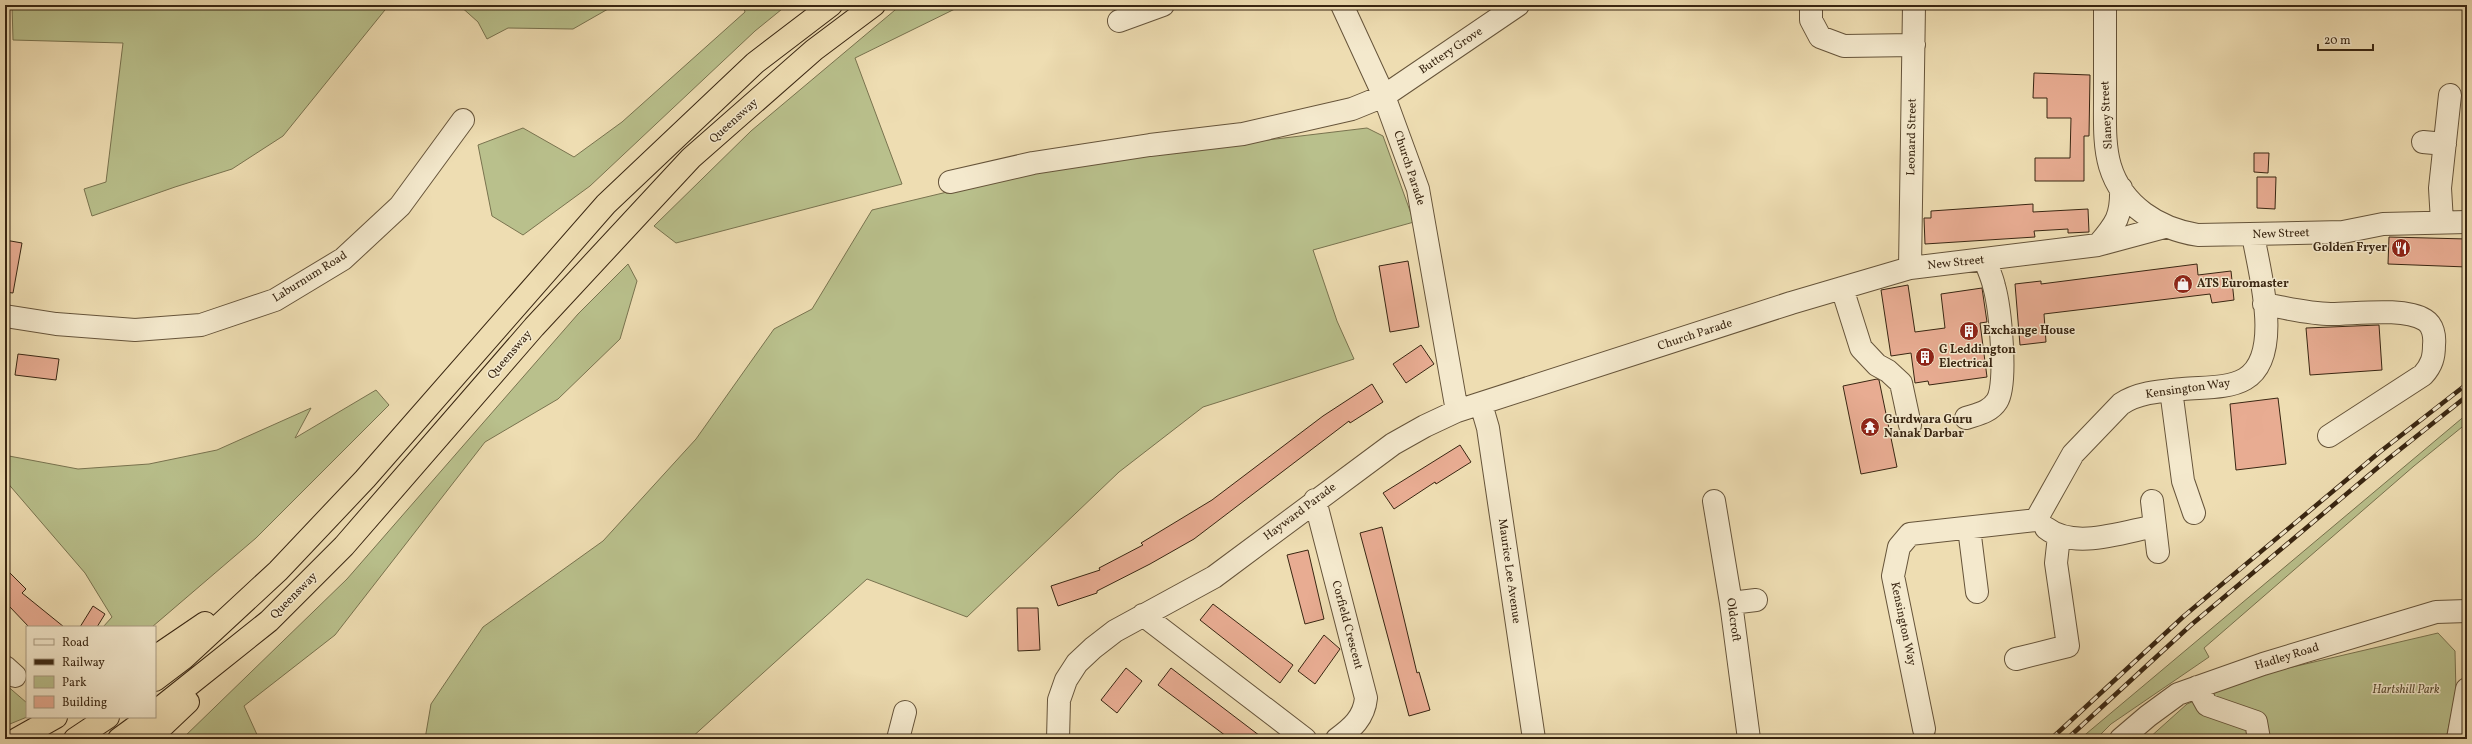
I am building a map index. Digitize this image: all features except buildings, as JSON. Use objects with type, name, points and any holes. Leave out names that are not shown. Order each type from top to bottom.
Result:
[{"type":"highway","points":[[156,679],[184,658],[278,571],[365,480],[606,204],[754,63],[831,5]]},
{"type":"highway","name":"Queensway","points":[[156,711],[269,621],[344,546],[534,327],[692,158],[814,50],[874,5]]},
{"type":"highway","points":[[156,656],[278,571]]},
{"type":"highway","points":[[149,739],[238,655],[269,621]]},
{"type":"highway","points":[[17,739],[54,718]]},
{"type":"highway","points":[[75,739],[106,718]]},
{"type":"highway","points":[[119,739],[148,718]]},
{"type":"street","points":[[1119,21],[1163,5]]},
{"type":"street","name":"Church Parade","points":[[1342,5],[1384,96],[1420,196],[1457,411],[1842,288],[1910,268]]},
{"type":"street","name":"Buttery Grove","points":[[950,182],[1033,163],[1150,145],[1243,134],[1352,109],[1384,96],[1518,5]]},
{"type":"street","points":[[1811,5],[1811,20],[1820,37],[1844,46],[1914,45]]},
{"type":"street","name":"Leonard Street","points":[[1910,268],[1914,5]]},
{"type":"street","name":"Slaney Street","points":[[2105,5],[2105,129],[2110,166],[2121,188],[2150,219],[2165,227]]},
{"type":"street","points":[[2442,222],[2440,188],[2434,143],[2450,95]]},
{"type":"street","name":"Laburnum Road","points":[[5,316],[56,324],[135,330],[201,325],[275,300],[343,259],[400,206],[463,120]]},
{"type":"street","points":[[2098,245],[2115,225],[2122,207],[2121,188]]},
{"type":"street","name":"New Street","points":[[1910,268],[2098,245],[2165,227],[2179,232],[2198,235],[2253,235],[2343,232],[2383,224],[2467,222]]},
{"type":"street","name":"Kensington Way","points":[[1924,728],[1893,576],[1895,560],[1899,547],[1910,534],[2036,520],[2073,454],[2107,417],[2130,398],[2171,390],[2231,384],[2246,378],[2257,366],[2264,355],[2266,342],[2264,304],[2253,235]]},
{"type":"street","points":[[1966,418],[1986,412],[1994,406],[2000,396],[2002,380],[1997,300],[1985,260]]},
{"type":"street","points":[[1842,288],[1861,348],[1877,365],[1888,371],[1901,383],[1910,425]]},
{"type":"street","points":[[2264,304],[2330,314],[2407,315],[2425,320],[2431,327],[2435,338],[2434,358],[2430,368],[2423,375],[2329,436]]},
{"type":"street","points":[[2171,390],[2183,481],[2194,513]]},
{"type":"street","name":"Maurice Lee Avenue","points":[[1481,404],[1488,428],[1534,739]]},
{"type":"street","name":"Hayward Parade","points":[[1058,739],[1060,700],[1066,680],[1077,663],[1093,648],[1115,631],[1214,577],[1315,500],[1393,444],[1425,426],[1457,411]]},
{"type":"street","name":"Corfield Crescent","points":[[1315,500],[1366,698],[1365,711],[1358,721],[1337,739]]},
{"type":"street","name":"Oldcroft","points":[[1714,501],[1731,602],[1748,739]]},
{"type":"street","points":[[2152,501],[2158,552]]},
{"type":"street","points":[[2036,520],[2059,536],[2084,539],[2155,526]]},
{"type":"street","points":[[1969,528],[1977,592]]},
{"type":"street","points":[[2016,660],[2068,646],[2056,562],[2059,536]]},
{"type":"street","points":[[1731,602],[1756,600]]},
{"type":"street","name":"Hadley Road","points":[[2121,739],[2148,716],[2178,694],[2263,664],[2436,612],[2467,611]]},
{"type":"street","points":[[1143,615],[1305,739]]},
{"type":"street","points":[[2197,687],[2207,705],[2256,722],[2259,739]]},
{"type":"street","points":[[2462,730],[2467,689]]},
{"type":"street","points":[[898,739],[905,712]]},
{"type":"green space","points":[[12,5],[389,5],[283,136],[232,169],[92,216],[84,189],[106,182],[123,43],[13,40]]},
{"type":"green space","points":[[459,5],[615,5],[573,29],[508,28],[487,39],[478,22]]},
{"type":"green space","points":[[743,5],[787,5],[755,31],[590,186],[523,235],[492,216],[478,145],[523,128],[574,157],[622,122],[745,12]]},
{"type":"green space","points":[[901,5],[963,5],[855,58],[902,184],[676,243],[654,226],[751,131]]},
{"type":"green space","points":[[1367,128],[1383,136],[1414,222],[1313,250],[1337,321],[1354,359],[1203,407],[1119,472],[967,617],[867,579],[690,739],[425,739],[431,704],[483,627],[603,541],[696,439],[774,329],[812,309],[872,210],[1060,165]]},
{"type":"green space","points":[[628,264],[637,281],[620,339],[558,399],[485,442],[335,635],[244,706],[259,739],[182,739],[347,579],[578,314]]},
{"type":"green space","points":[[376,390],[389,405],[256,538],[153,626],[104,626],[112,617],[85,573],[5,480],[5,460],[9,456],[78,469],[149,464],[217,450],[311,408],[295,438]]},
{"type":"green space","points":[[2467,414],[2467,423],[2414,466],[2204,648],[2209,657],[2111,724],[2096,739],[2080,739]]},
{"type":"green space","name":"Hartshill Park","points":[[2438,633],[2455,651],[2456,694],[2446,739],[2148,739],[2187,704],[2254,676]]},
{"type":"green space","points":[[5,684],[26,702],[26,717],[5,726]]},
{"type":"railway","points":[[2051,739],[2184,616],[2381,451],[2467,384]]},
{"type":"railway","points":[[2067,739],[2191,625],[2388,459],[2467,396]]},
{"type":"place","name":"Golden Fryer","points":[[2401,248]]},
{"type":"place","name":"ATS Euromaster","points":[[2183,284]]},
{"type":"place","name":"Exchange House","points":[[1969,331]]},
{"type":"place","name":"G Leddington Electrical","points":[[1925,357]]},
{"type":"place","name":"Gurdwara Guru Nanak Darbar","points":[[1870,427]]}]
